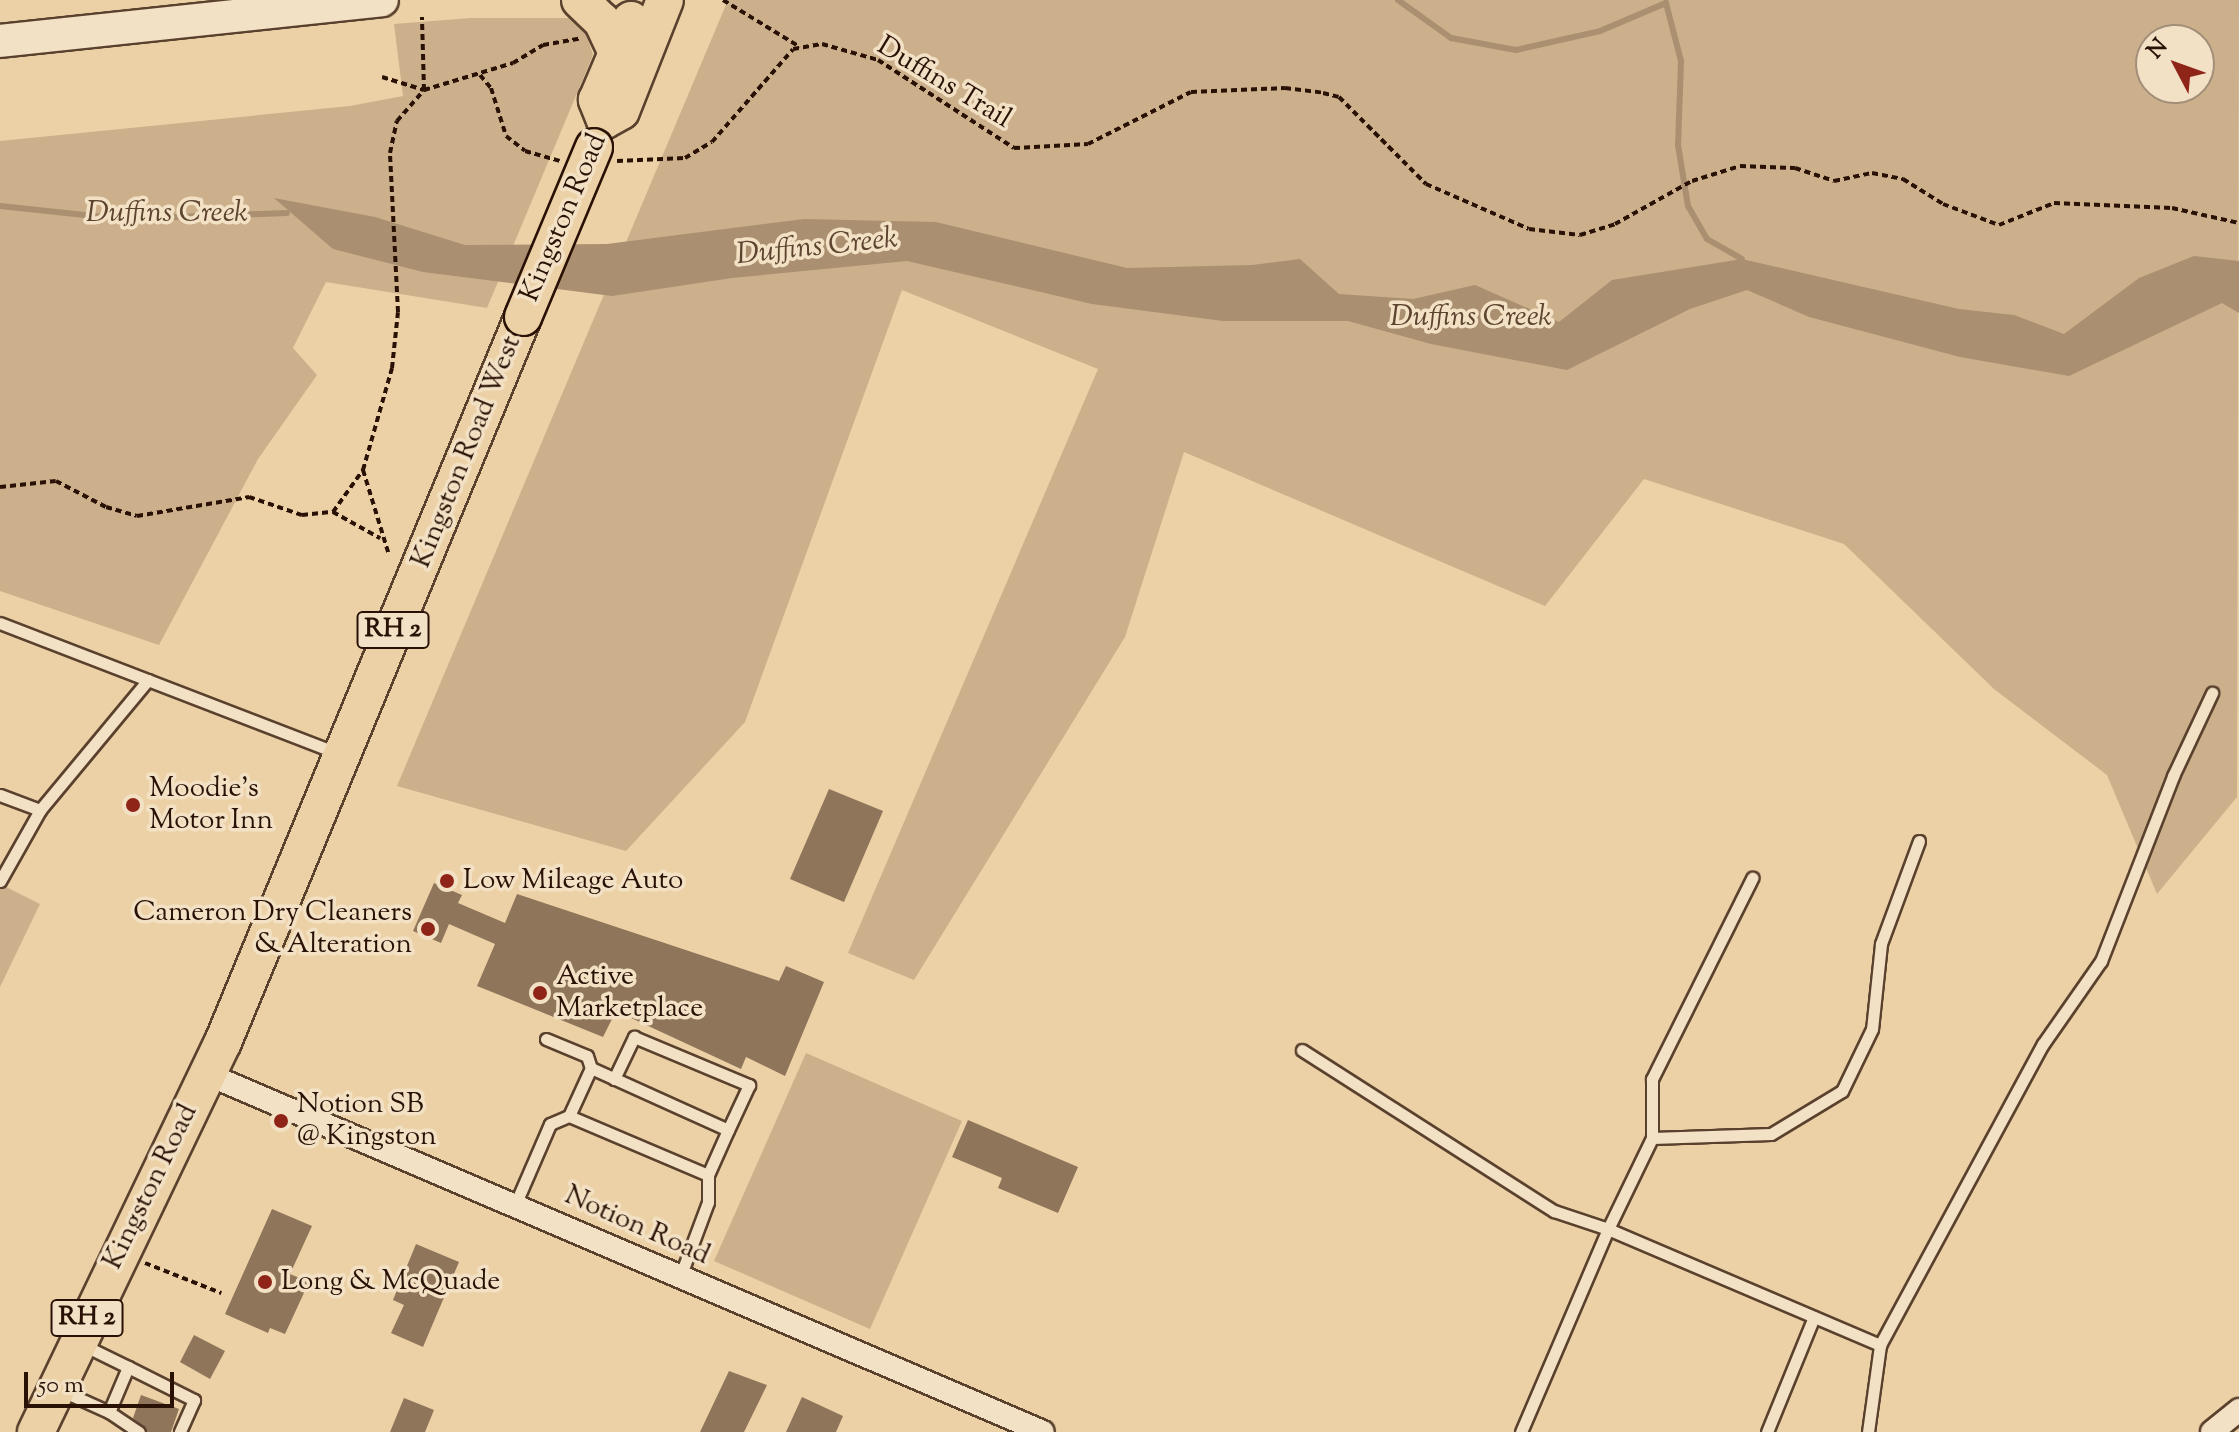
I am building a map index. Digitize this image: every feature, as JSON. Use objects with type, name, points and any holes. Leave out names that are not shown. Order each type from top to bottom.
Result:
[{"type":"main road","name":"RH 2","points":[[640,0],[596,28],[597,100],[605,120],[621,111],[665,0]]},
{"type":"main road","name":"Kingston Road","points":[[523,317],[605,120]]},
{"type":"main road","name":"Kingston Road West","points":[[207,1074],[523,317]]},
{"type":"main road","name":"Kingston Road","points":[[36,1432],[207,1074]]},
{"type":"street","points":[[0,41],[382,0]]},
{"type":"street","name":"Notion Road","points":[[207,1074],[1043,1432]]},
{"type":"street","points":[[2212,1432],[2239,1410]]},
{"type":"lane","points":[[0,623],[342,755]]},
{"type":"lane","points":[[0,881],[40,810],[148,680]]},
{"type":"lane","points":[[1868,1432],[1880,1345],[2043,1044],[2101,961],[2173,776],[2212,693]]},
{"type":"lane","points":[[0,795],[40,810]]},
{"type":"lane","points":[[1652,1138],[1771,1134],[1842,1091],[1872,1029],[1881,944],[1919,841]]},
{"type":"lane","points":[[1521,1432],[1608,1229],[1652,1138],[1652,1079],[1752,878]]},
{"type":"lane","points":[[614,1079],[634,1037],[749,1085],[708,1175],[708,1202],[680,1278]]},
{"type":"lane","points":[[515,1205],[550,1124],[569,1116],[591,1068],[587,1056],[546,1039]]},
{"type":"lane","points":[[1302,1050],[1554,1211],[1608,1229],[1880,1345]]},
{"type":"lane","points":[[591,1068],[728,1130]]},
{"type":"lane","points":[[569,1116],[708,1175]]},
{"type":"lane","points":[[1767,1432],[1814,1317]]},
{"type":"lane","points":[[77,1342],[194,1400],[180,1432]]},
{"type":"lane","points":[[109,1412],[128,1367]]},
{"type":"lane","points":[[56,1389],[109,1412],[139,1432]]},
{"type":"path","points":[[723,0],[801,48]]},
{"type":"path","points":[[333,512],[363,470],[392,368],[398,312],[390,153],[397,121],[424,90],[422,17]]},
{"type":"path","points":[[382,77],[424,90],[480,75],[543,45],[580,39],[596,28]]},
{"type":"path","name":"Duffins Trail","points":[[801,48],[822,44],[878,60],[1014,148],[1088,144],[1191,92],[1285,88],[1339,97],[1426,184],[1529,229],[1580,235],[1615,224],[1692,181],[1740,166],[1795,168],[1834,181],[1872,173],[1903,179],[1943,204],[1999,225],[2054,203],[2172,208],[2239,223]]},
{"type":"path","points":[[606,162],[685,158],[712,142],[793,49],[801,48]]},
{"type":"path","points":[[480,75],[491,88],[506,136],[525,151],[577,161]]},
{"type":"path","points":[[363,470],[388,552]]},
{"type":"path","points":[[0,487],[56,481],[106,507],[137,516],[249,497],[302,515],[333,512],[382,539]]},
{"type":"path","points":[[119,1253],[221,1293]]},
{"type":"shaded area","points":[[728,0],[2239,0],[2237,797],[2157,894],[2107,775],[1994,689],[1844,544],[1644,479],[1545,606],[1184,452],[1125,637],[914,980],[848,953],[1098,369],[902,290],[745,722],[626,851],[397,786]]},
{"type":"shaded area","points":[[471,18],[574,18],[585,29],[593,55],[487,308],[326,282],[293,348],[317,375],[258,459],[159,645],[0,591],[0,141],[350,106],[403,96],[394,24]]},
{"type":"shaded area","points":[[0,884],[40,904],[0,987]]},
{"type":"shaded area","points":[[806,1053],[962,1121],[870,1329],[714,1261]]},
{"type":"water","name":"Duffins Creek","points":[[274,198],[375,217],[465,245],[607,244],[804,219],[936,222],[1127,268],[1252,265],[1300,259],[1339,294],[1413,299],[1475,285],[1559,322],[1612,280],[1742,259],[1959,309],[2014,315],[2064,334],[2139,278],[2194,256],[2239,261],[2239,313],[2222,303],[2069,376],[1960,357],[1809,317],[1747,290],[1690,309],[1567,370],[1431,344],[1348,321],[1223,321],[1092,304],[907,261],[732,278],[612,296],[423,272],[333,249]]},
{"type":"building","points":[[829,789],[883,811],[844,902],[790,879]]},
{"type":"building","points":[[434,883],[462,895],[458,903],[505,923],[517,894],[779,981],[786,966],[824,982],[785,1076],[746,1057],[741,1069],[616,1011],[603,1037],[477,986],[495,944],[449,924],[441,943],[413,931]]},
{"type":"building","points":[[968,1120],[1078,1167],[1058,1213],[998,1188],[1002,1178],[952,1157]]},
{"type":"building","points":[[272,1209],[312,1226],[290,1274],[309,1282],[285,1334],[270,1328],[268,1333],[225,1314]]},
{"type":"building","points":[[416,1244],[459,1262],[423,1347],[391,1333],[404,1305],[393,1300]]},
{"type":"building","points":[[194,1335],[225,1351],[210,1379],[180,1362]]},
{"type":"building","points":[[729,1371],[767,1385],[744,1432],[700,1432]]},
{"type":"building","points":[[141,1395],[179,1409],[171,1432],[147,1432],[133,1418]]},
{"type":"building","points":[[802,1397],[843,1416],[836,1432],[786,1432]]},
{"type":"building","points":[[404,1398],[434,1410],[425,1432],[390,1432]]},
{"type":"waterway","points":[[1398,0],[1451,38],[1516,50],[1600,31],[1666,3],[1681,61],[1678,145],[1688,206],[1707,239],[1742,259]]},
{"type":"waterway","name":"Duffins Creek","points":[[0,206],[122,219],[287,213]]},
{"type":"place","name":"Moodie’s Motor Inn","points":[[133,805]]},
{"type":"place","name":"Low Mileage Auto","points":[[447,881]]},
{"type":"place","name":"Cameron Dry Cleaners & Alteration","points":[[428,929]]},
{"type":"place","name":"Active Marketplace","points":[[540,993]]},
{"type":"place","name":"Notion SB @ Kingston","points":[[281,1121]]},
{"type":"place","name":"Long & McQuade","points":[[265,1282]]}]
